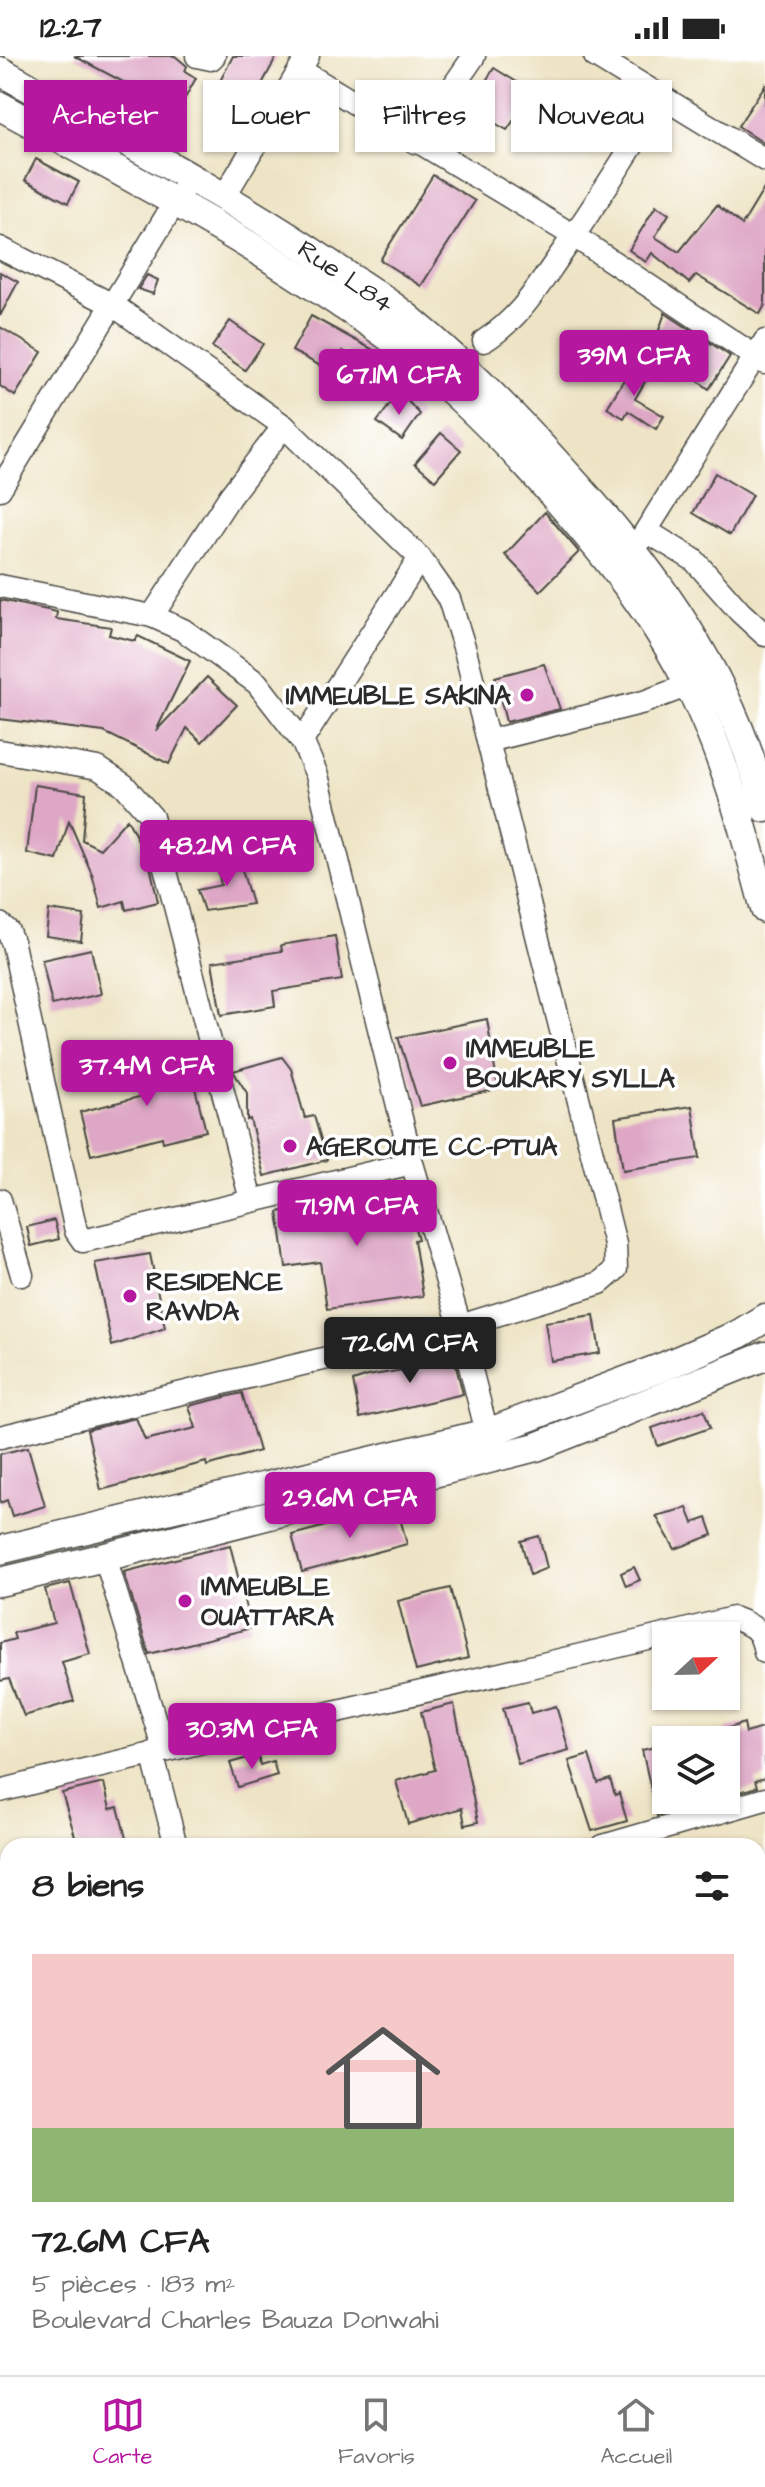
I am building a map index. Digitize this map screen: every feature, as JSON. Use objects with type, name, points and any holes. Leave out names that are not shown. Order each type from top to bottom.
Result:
[{"type":"main road","name":"Rue L84","points":[[0,71],[224,197],[300,244],[405,315],[464,365],[641,541],[714,674],[754,766],[765,808]]},
{"type":"main road","points":[[0,106],[175,202],[293,272],[386,335],[440,379],[524,460],[614,567],[689,685],[738,805],[765,909]]},
{"type":"main road","points":[[0,1550],[487,1433],[665,1366],[739,1334],[765,1318]]},
{"type":"main road","points":[[0,1582],[536,1447],[765,1356]]},
{"type":"street","points":[[197,56],[211,59],[214,56]]},
{"type":"street","points":[[458,80],[474,56]]},
{"type":"street","points":[[595,56],[634,80]]},
{"type":"street","points":[[224,197],[304,63],[355,99]]},
{"type":"street","points":[[672,103],[765,160]]},
{"type":"street","points":[[432,152],[574,236],[762,354],[641,541],[694,560],[765,635]]},
{"type":"street","points":[[484,341],[505,327],[524,308],[628,152]]},
{"type":"street","points":[[0,489],[191,178]]},
{"type":"street","points":[[0,248],[113,305],[284,426],[420,558],[449,599],[465,650],[615,1244],[616,1269],[600,1283],[460,1326],[0,1437]]},
{"type":"street","points":[[152,616],[230,496],[284,426]]},
{"type":"street","points":[[302,741],[420,558]]},
{"type":"street","points":[[0,586],[152,616],[183,630],[257,683],[302,741],[317,775],[412,1163],[460,1326],[487,1433]]},
{"type":"street","points":[[488,741],[644,702],[689,685]]},
{"type":"street","points":[[0,751],[98,768],[124,785],[152,817],[251,1200]]},
{"type":"street","points":[[0,924],[8,931],[13,944],[76,1231],[83,1241],[412,1163]]},
{"type":"street","points":[[0,1200],[22,1275]]},
{"type":"street","points":[[105,1557],[158,1751],[174,1838]]},
{"type":"street","points":[[0,1791],[158,1751],[571,1659],[733,1618],[756,1627],[762,1635],[765,1652]]},
{"type":"street","points":[[631,1838],[765,1799]]},
{"type":"building","points":[[74,56],[175,56],[187,66],[185,71],[196,78],[187,94],[187,80],[119,80]]},
{"type":"building","points":[[233,56],[277,56],[264,80],[221,80]]},
{"type":"building","points":[[494,68],[514,80],[511,80],[511,124],[507,130],[495,123],[495,80],[486,80]]},
{"type":"building","points":[[765,85],[765,144],[738,126]]},
{"type":"building","points":[[36,159],[79,182],[68,203],[25,180]]},
{"type":"building","points":[[433,175],[475,201],[421,286],[380,260]]},
{"type":"building","points":[[765,187],[765,305],[760,314],[696,275],[689,283],[652,253],[646,262],[629,250],[656,206],[669,214],[655,237],[679,252],[717,205],[742,225]]},
{"type":"building","points":[[0,272],[18,282],[0,316]]},
{"type":"building","points":[[147,275],[158,280],[153,294],[138,289]]},
{"type":"building","points":[[665,313],[730,356],[709,389],[698,381],[709,362],[659,330]]},
{"type":"building","points":[[311,316],[377,352],[370,366],[343,351],[332,372],[292,351]]},
{"type":"building","points":[[230,321],[263,344],[245,370],[212,347]]},
{"type":"building","points":[[0,327],[42,352],[15,396],[0,386]]},
{"type":"building","points":[[634,363],[650,373],[635,399],[664,416],[656,429],[628,411],[624,418],[607,408]]},
{"type":"building","points":[[399,392],[420,414],[402,440],[377,422]]},
{"type":"building","points":[[441,433],[461,450],[435,480],[415,463]]},
{"type":"building","points":[[715,473],[752,495],[730,535],[693,513]]},
{"type":"building","points":[[545,512],[579,552],[540,591],[505,555]]},
{"type":"building","points":[[0,600],[57,612],[56,619],[111,627],[109,635],[135,641],[138,636],[190,661],[156,731],[207,677],[237,705],[202,742],[187,728],[169,764],[104,732],[0,719]]},
{"type":"building","name":"IMMEUBLE SAKINA","points":[[544,664],[560,709],[506,722],[495,677]]},
{"type":"building","points":[[35,785],[86,793],[82,840],[100,849],[127,819],[149,861],[158,902],[126,910],[124,901],[101,908],[92,874],[69,821],[57,860],[27,853]]},
{"type":"building","points":[[238,856],[252,904],[204,911],[197,890],[221,885],[216,861]]},
{"type":"building","points":[[49,910],[84,915],[81,941],[46,936]]},
{"type":"building","points":[[335,936],[342,980],[273,991],[275,1006],[221,1015],[212,962],[282,951],[281,945]]},
{"type":"building","points":[[91,949],[101,994],[52,1005],[42,960]]},
{"type":"building","name":"IMMEUBLE BOUKARY SYLLA","points":[[487,1019],[498,1089],[420,1106],[398,1037]]},
{"type":"building","points":[[169,1044],[177,1088],[194,1084],[206,1131],[163,1142],[162,1137],[91,1155],[80,1112],[143,1096],[135,1050]]},
{"type":"building","points":[[282,1057],[291,1069],[305,1118],[314,1116],[327,1160],[264,1176],[250,1119],[247,1120],[247,1093],[233,1071]]},
{"type":"building","points":[[692,1106],[700,1158],[623,1170],[615,1118]]},
{"type":"building","points":[[403,1189],[418,1239],[414,1240],[423,1296],[327,1309],[320,1262],[286,1267],[278,1212]]},
{"type":"building","points":[[54,1220],[59,1239],[31,1246],[27,1227]]},
{"type":"building","name":"RESIDENCE RAWDA","points":[[150,1254],[165,1328],[112,1346],[95,1263]]},
{"type":"building","points":[[594,1315],[600,1353],[551,1361],[545,1322]]},
{"type":"building","points":[[450,1343],[463,1394],[360,1418],[353,1381],[426,1366],[426,1349]]},
{"type":"building","points":[[242,1393],[259,1451],[101,1490],[87,1430],[136,1418],[145,1440],[196,1428],[189,1406]]},
{"type":"building","points":[[704,1410],[710,1428],[658,1446],[652,1428]]},
{"type":"building","points":[[28,1447],[45,1506],[12,1516],[7,1500],[0,1503],[0,1454]]},
{"type":"building","points":[[397,1507],[407,1544],[302,1572],[292,1535]]},
{"type":"building","points":[[687,1508],[693,1523],[707,1518],[713,1535],[675,1549],[656,1516]]},
{"type":"building","points":[[539,1536],[547,1568],[530,1575],[521,1541]]},
{"type":"building","name":"IMMEUBLE OUATTARA","points":[[230,1545],[251,1628],[149,1654],[124,1572]]},
{"type":"building","points":[[634,1567],[640,1580],[626,1586],[621,1573]]},
{"type":"building","points":[[70,1583],[90,1654],[62,1662],[74,1701],[24,1716],[9,1679],[0,1681],[0,1643],[15,1639],[13,1633],[54,1623],[45,1589]]},
{"type":"building","points":[[450,1588],[468,1658],[416,1671],[398,1601]]},
{"type":"building","points":[[528,1702],[531,1713],[556,1706],[569,1750],[518,1764],[503,1708]]},
{"type":"building","points":[[454,1704],[478,1822],[465,1825],[462,1808],[408,1824],[396,1781],[435,1770],[421,1712]]},
{"type":"building","points":[[744,1723],[746,1733],[765,1727],[765,1778],[755,1781],[757,1787],[740,1792],[740,1726],[735,1726]]},
{"type":"building","points":[[652,1748],[652,1794],[642,1750]]},
{"type":"building","points":[[258,1755],[260,1765],[273,1761],[277,1775],[238,1787],[230,1763]]},
{"type":"building","points":[[589,1755],[598,1783],[610,1779],[615,1795],[619,1793],[627,1821],[592,1831],[569,1761]]},
{"type":"building","points":[[104,1783],[110,1809],[118,1807],[126,1838],[76,1838],[62,1793]]},
{"type":"place","name":"IMMEUBLE SAKINA","points":[[527,695]]},
{"type":"place","name":"IMMEUBLE BOUKARY SYLLA","points":[[450,1063]]},
{"type":"place","name":"AGEROUTE CC-PTUA","points":[[290,1146]]},
{"type":"place","name":"RESIDENCE RAWDA","points":[[130,1296]]},
{"type":"place","name":"IMMEUBLE OUATTARA","points":[[185,1601]]}]
